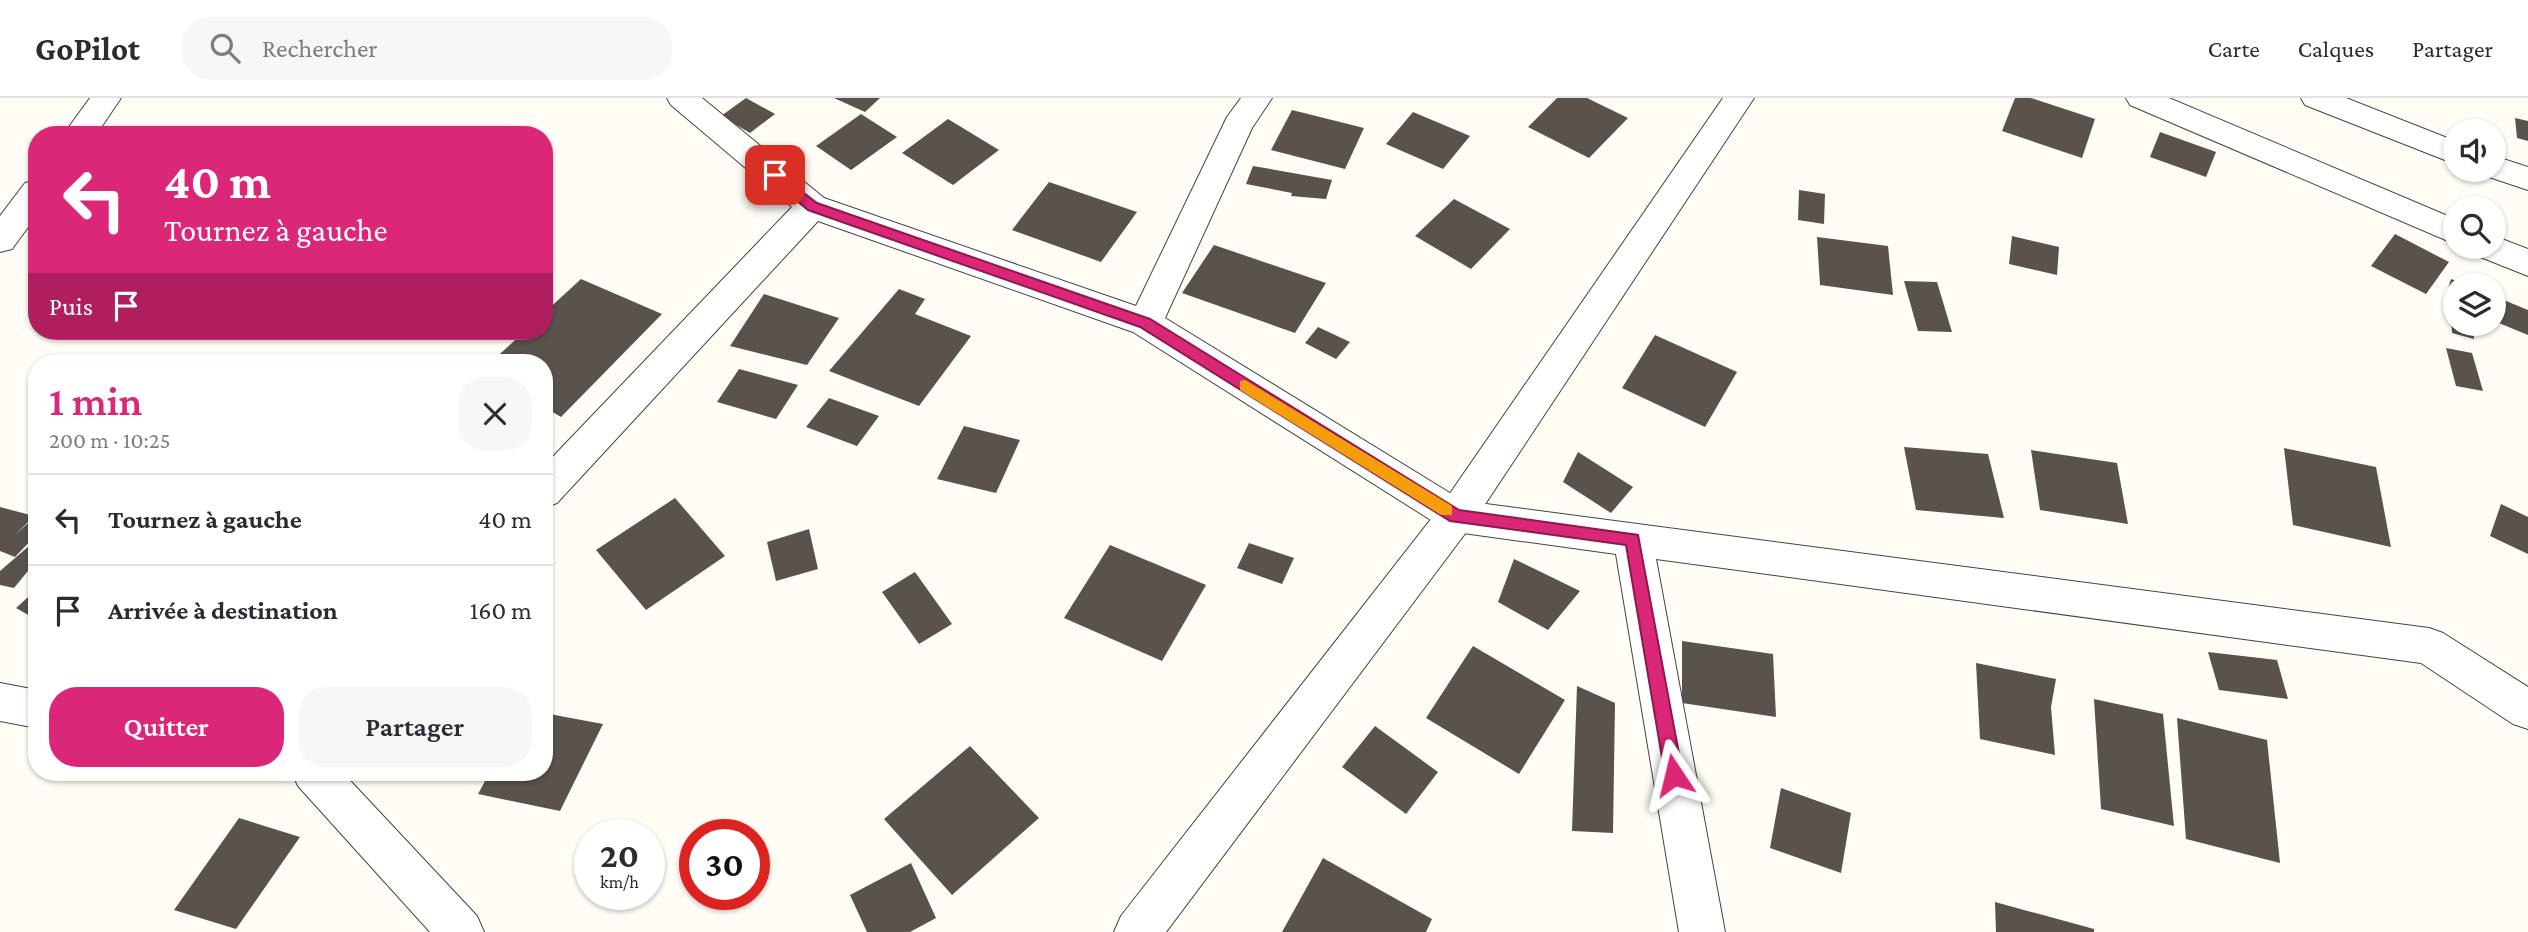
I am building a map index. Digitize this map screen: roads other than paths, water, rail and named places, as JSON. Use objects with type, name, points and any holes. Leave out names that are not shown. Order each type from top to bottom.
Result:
[{"type":"street","points":[[86,126],[106,98]]},
{"type":"street","points":[[682,98],[813,206],[1145,323],[1456,516],[2430,646],[2528,710]]},
{"type":"street","points":[[1145,323],[1238,125],[1257,98]]},
{"type":"street","points":[[1137,932],[1456,516],[1739,98]]},
{"type":"street","points":[[2141,98],[2443,227]]},
{"type":"street","points":[[2316,98],[2443,148]]},
{"type":"street","points":[[2506,171],[2528,178]]},
{"type":"street","points":[[0,240],[25,198]]},
{"type":"street","points":[[553,482],[813,206]]},
{"type":"street","points":[[2506,254],[2528,263]]},
{"type":"street","points":[[1633,539],[1702,932]]},
{"type":"street","points":[[0,702],[28,707]]},
{"type":"street","points":[[321,781],[461,932]]}]
